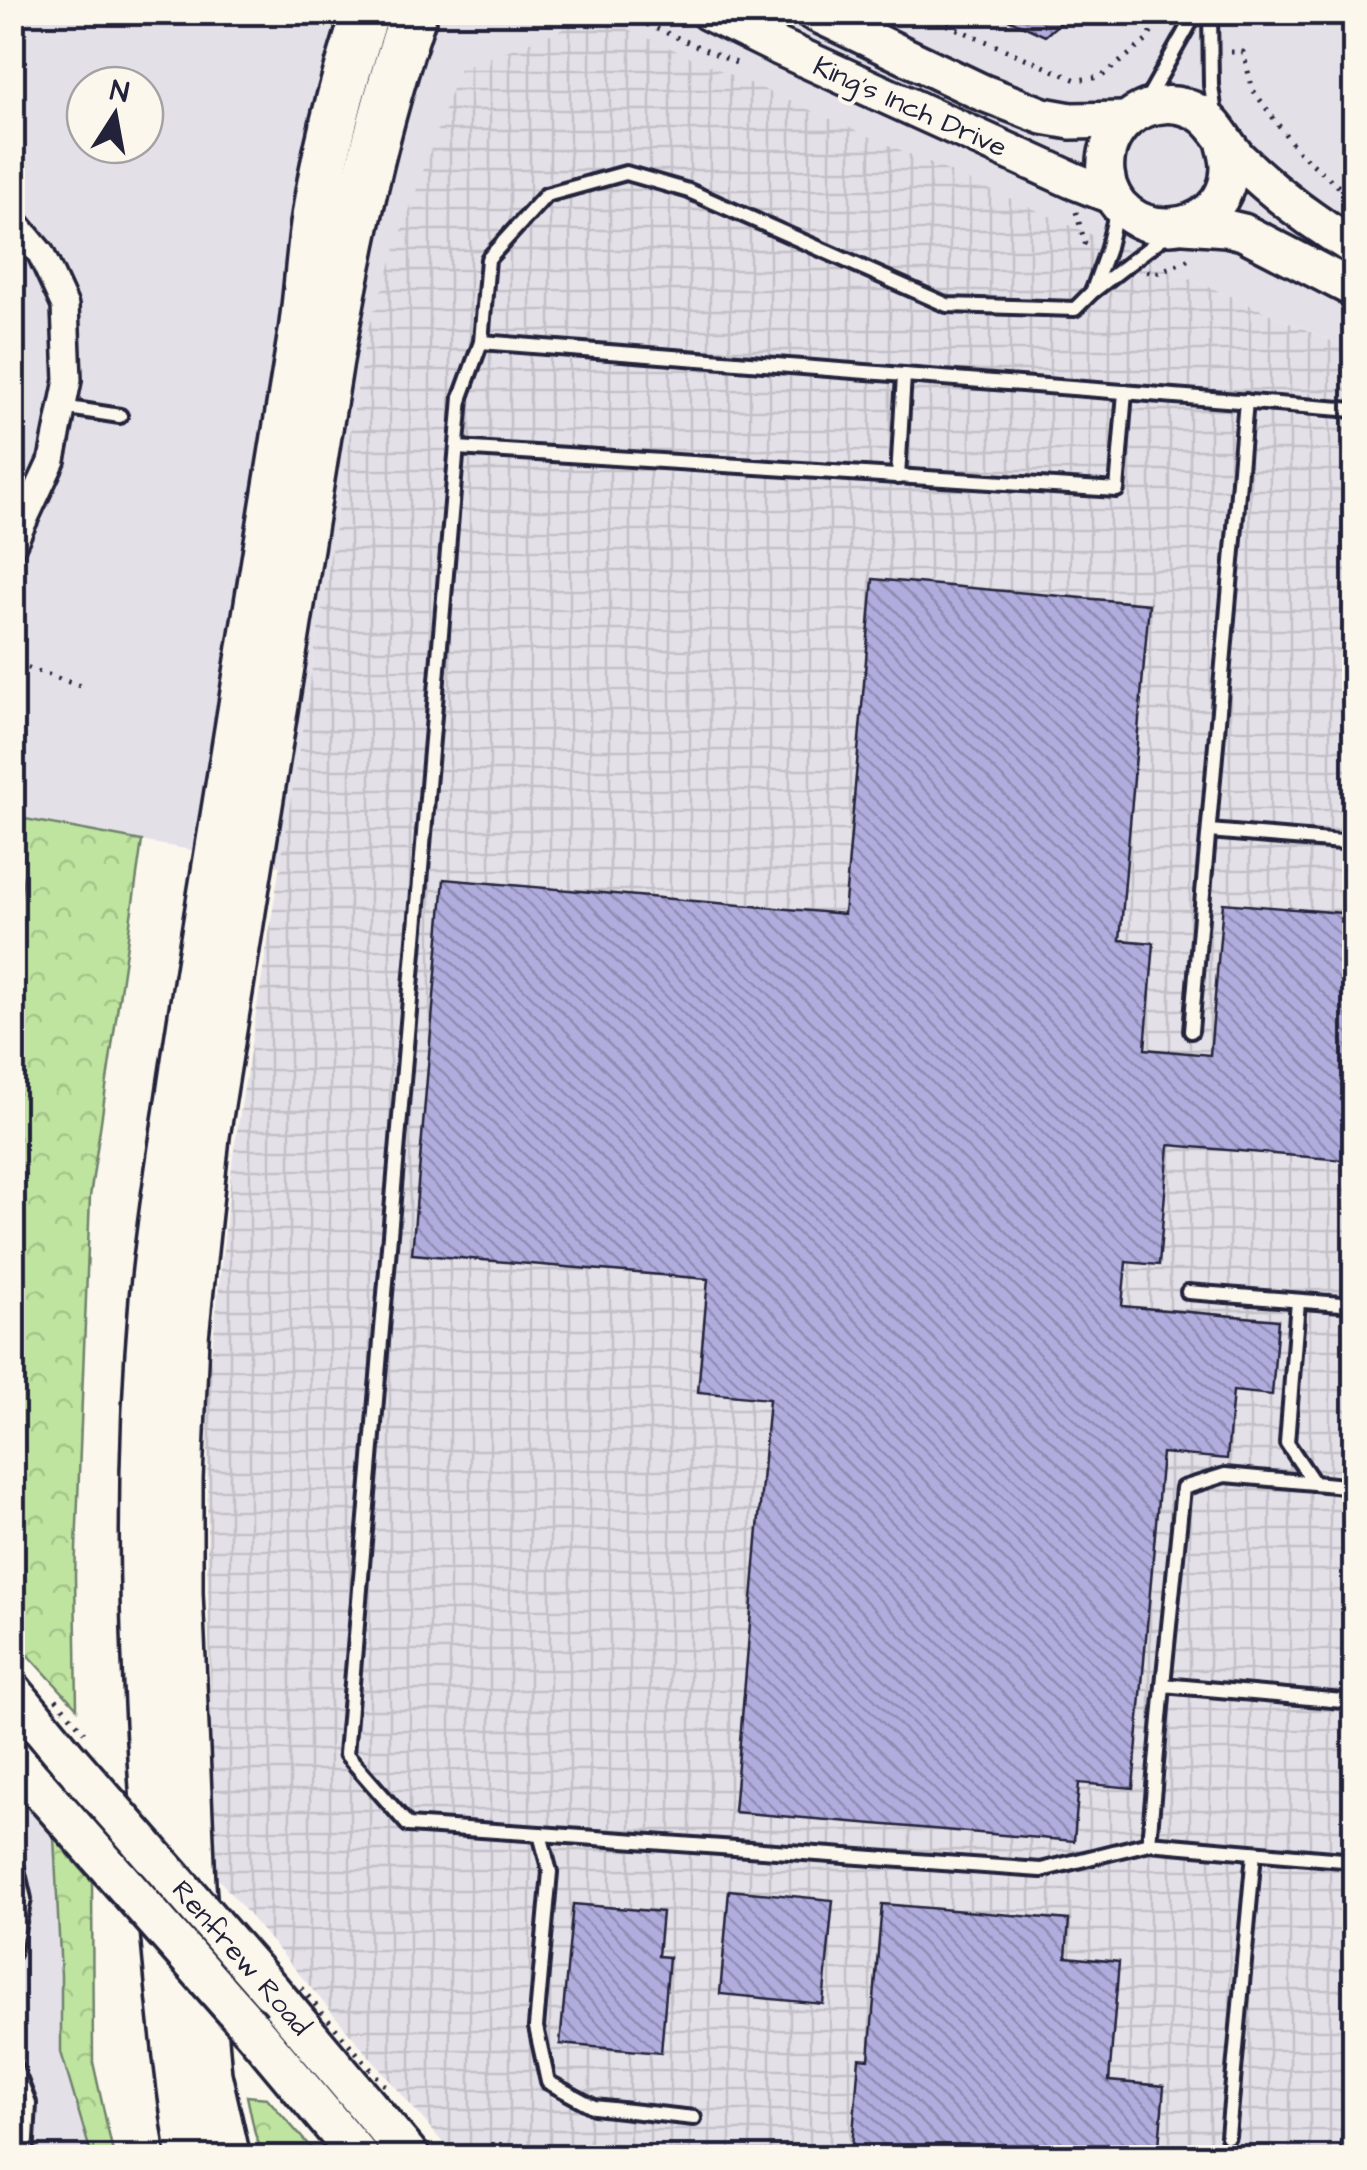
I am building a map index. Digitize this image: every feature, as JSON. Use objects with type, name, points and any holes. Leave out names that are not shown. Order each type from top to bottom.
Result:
[{"type":"highway","points":[[228,2158],[208,2074],[191,1865],[179,1593],[188,1290],[209,1119],[330,360],[384,108],[414,13]]},
{"type":"highway","points":[[191,2158],[170,2010],[145,1660],[144,1419],[153,1300],[170,1155],[299,351],[314,220],[341,92],[365,14]]},
{"type":"main road","name":"Renfrew Road","points":[[12,1691],[411,2158]]},
{"type":"main road","name":"Renfrew Road","points":[[21,1767],[360,2158]]},
{"type":"street","name":"King's Inch Drive","points":[[708,12],[1116,200],[1144,223],[1164,228],[1226,228],[1244,232],[1354,289]]},
{"type":"street","name":"King's Inch Drive","points":[[813,12],[981,92],[1030,111],[1071,121],[1134,115],[1164,104],[1184,106],[1203,115],[1263,182],[1325,230],[1354,247]]},
{"type":"street","points":[[1116,200],[1106,176],[1106,155],[1113,136],[1134,115]]},
{"type":"street","points":[[1181,226],[1202,217],[1216,204],[1226,186],[1229,167],[1222,137]]},
{"type":"street","points":[[12,546],[52,460],[68,380],[65,306],[40,254],[13,221]]},
{"type":"lane","points":[[1134,115],[1196,12]]},
{"type":"lane","points":[[1210,12],[1211,85],[1222,137]]},
{"type":"lane","points":[[1181,226],[1075,309],[947,305],[689,191],[626,172],[546,195],[488,259],[481,342],[461,397],[456,448],[346,1754],[408,1824],[1040,1870],[1149,1843],[1354,1860]]},
{"type":"lane","points":[[1092,292],[1108,248],[1116,200]]},
{"type":"lane","points":[[481,342],[1354,410]]},
{"type":"lane","points":[[898,477],[904,375]]},
{"type":"lane","points":[[456,448],[1117,490],[1126,392]]},
{"type":"lane","points":[[1191,1030],[1246,401]]},
{"type":"lane","points":[[62,406],[120,416]]},
{"type":"lane","points":[[1209,830],[1354,843]]},
{"type":"lane","points":[[1188,1292],[1354,1305]]},
{"type":"lane","points":[[1298,1301],[1287,1442],[1314,1483]]},
{"type":"lane","points":[[1149,1843],[1183,1488],[1225,1475],[1354,1488]]},
{"type":"lane","points":[[1164,1685],[1354,1702]]},
{"type":"lane","points":[[540,1834],[550,1872],[536,2027],[548,2082],[594,2107],[694,2118]]},
{"type":"lane","points":[[12,1847],[24,1899],[12,1954]]},
{"type":"lane","points":[[1228,2136],[1254,1852]]},
{"type":"lane","points":[[12,2060],[30,2103],[26,2158]]},
{"type":"lane","points":[[1349,2158],[1354,2100]]},
{"type":"path","points":[[918,12],[1076,80],[1101,76],[1151,36],[1164,12]]},
{"type":"path","points":[[1210,52],[1243,52],[1253,90],[1288,138],[1354,200]]},
{"type":"path","points":[[12,644],[20,665],[86,688]]},
{"type":"path","points":[[12,842],[12,853]]},
{"type":"shaded area","points":[[13,13],[1354,13],[1354,351],[1065,223],[366,334],[280,866],[13,818]]},
{"type":"shaded area","points":[[598,16],[1354,351],[1354,2157],[455,2157],[215,1875],[207,1556],[208,1386],[233,1156],[366,334],[459,69]]},
{"type":"shaded area","points":[[12,1787],[54,1837],[61,2052],[92,2157],[13,2157]]},
{"type":"green space","points":[[25,819],[142,841],[90,1197],[75,1575],[77,1708],[13,1638],[12,948],[24,874]]},
{"type":"green space","points":[[54,1837],[92,1882],[93,2062],[114,2157],[92,2157],[61,2052]]},
{"type":"green space","points":[[247,2096],[267,2098],[319,2157],[264,2157]]},
{"type":"building","points":[[993,12],[1072,12],[1045,36]]},
{"type":"building","points":[[873,579],[1149,604],[1120,940],[1154,943],[1145,1049],[1210,1055],[1223,903],[1354,914],[1354,1161],[1169,1145],[1159,1265],[1126,1262],[1122,1306],[1278,1320],[1272,1395],[1233,1391],[1227,1459],[1162,1453],[1133,1788],[1079,1783],[1074,1841],[734,1812],[769,1399],[698,1392],[708,1279],[412,1254],[444,879],[844,914]]},
{"type":"building","points":[[729,1890],[833,1900],[823,2004],[720,1994]]},
{"type":"building","points":[[573,1904],[662,1912],[658,1956],[669,1957],[661,2053],[560,2044]]},
{"type":"building","points":[[882,1904],[1069,1920],[1066,1957],[1119,1962],[1109,2081],[1164,2086],[1158,2158],[979,2158],[852,2147],[859,2058],[869,2059]]}]
